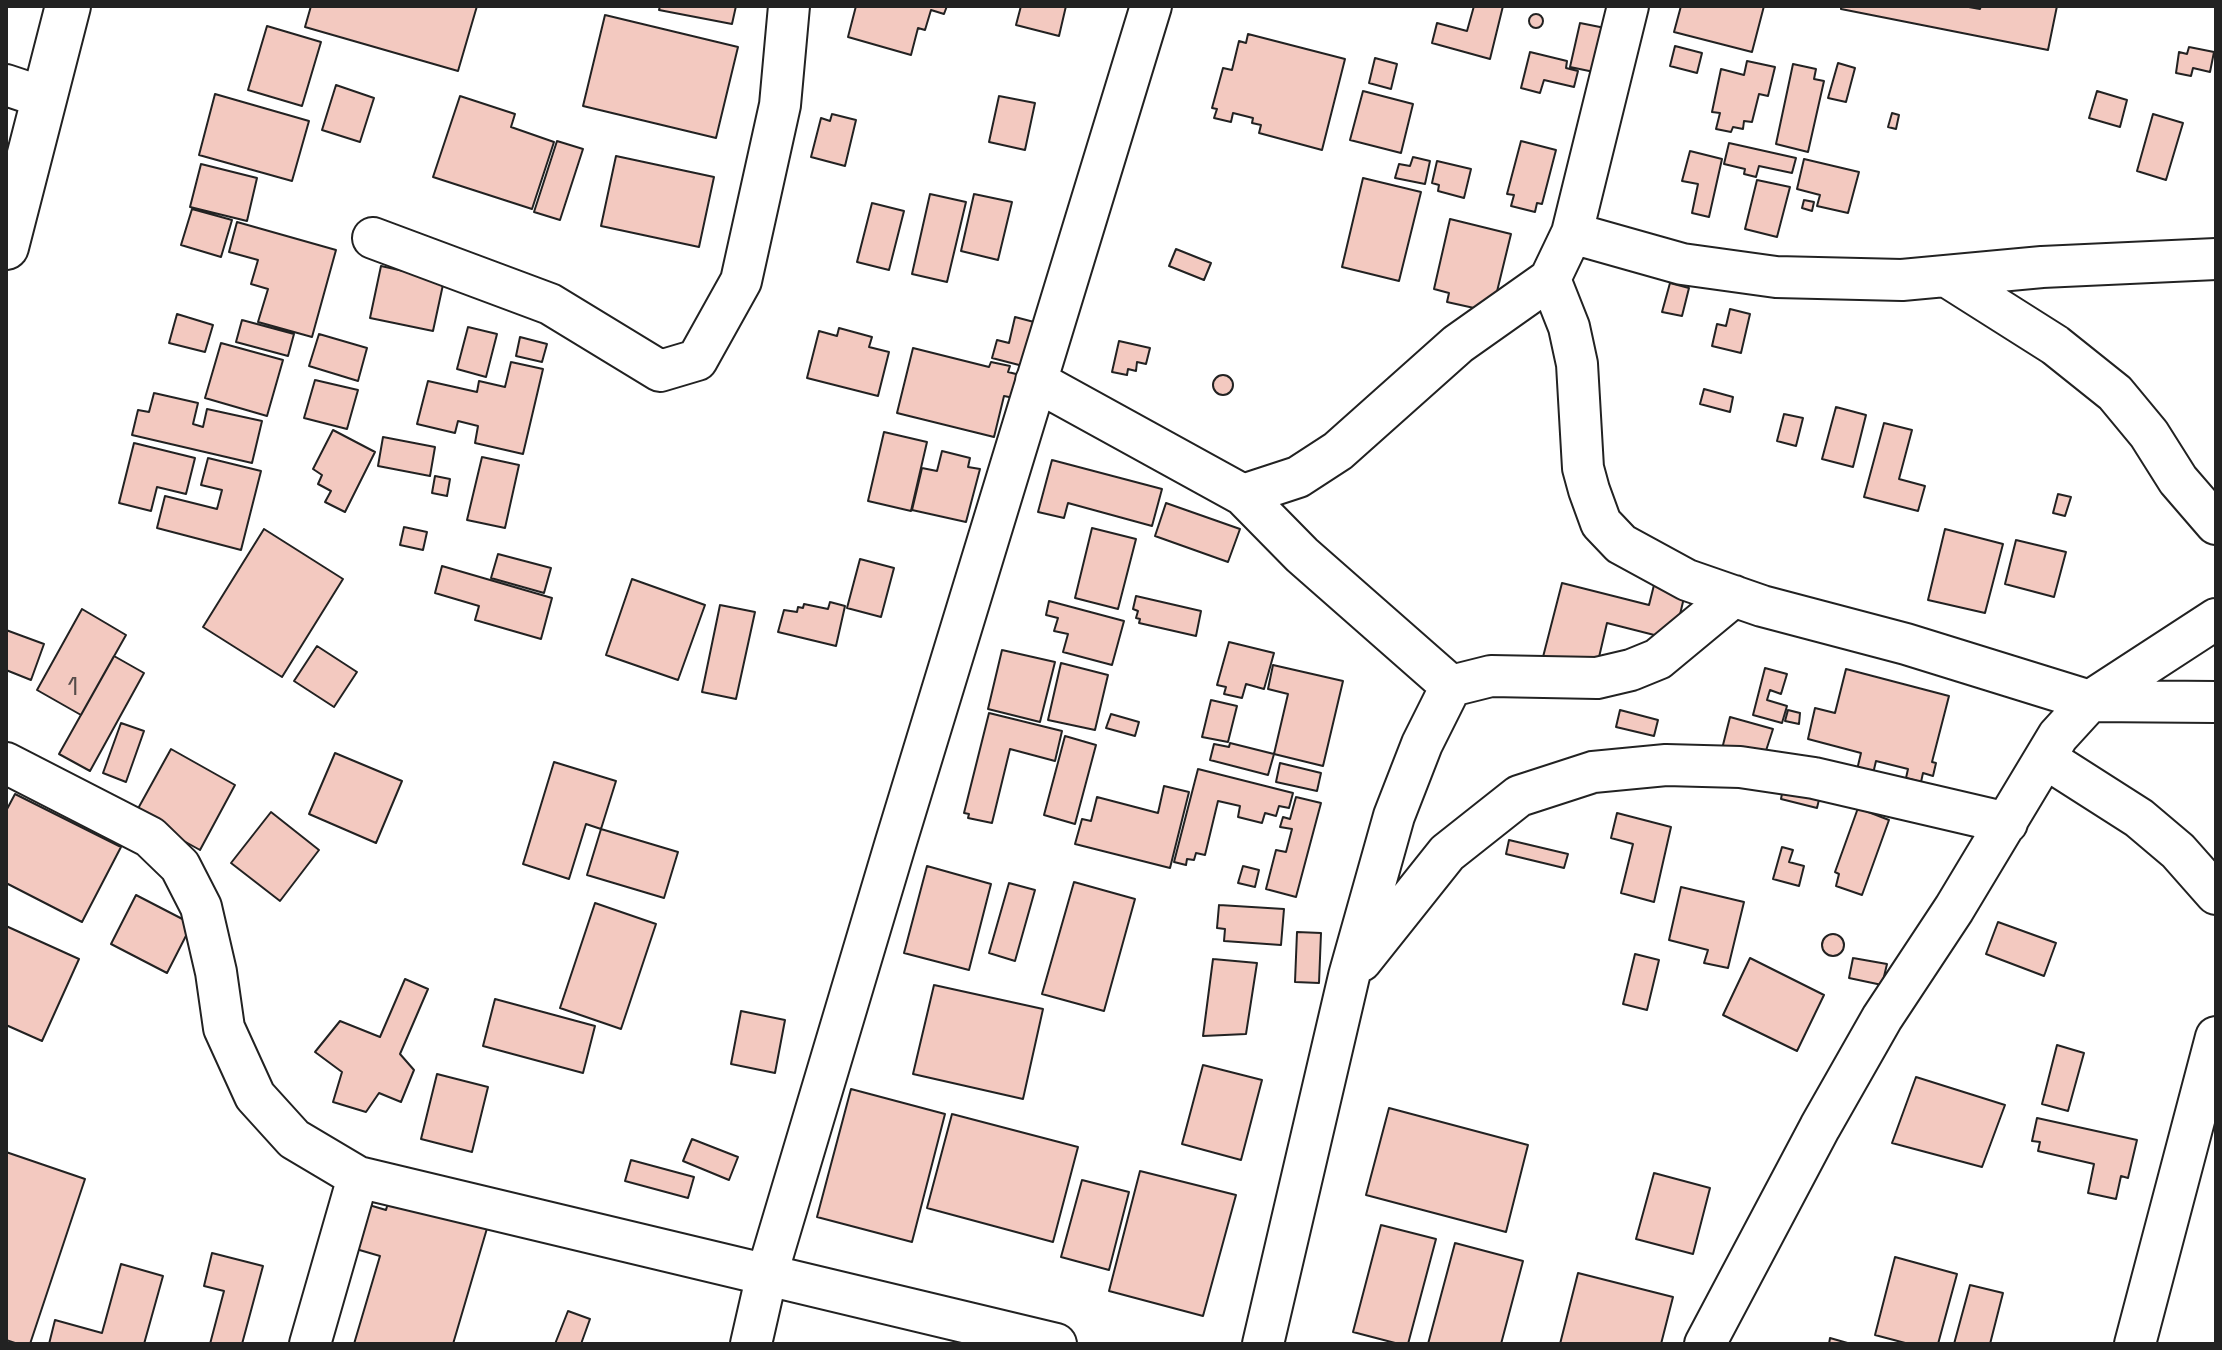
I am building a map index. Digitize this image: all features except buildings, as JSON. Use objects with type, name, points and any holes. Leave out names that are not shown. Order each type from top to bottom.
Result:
[{"type":"highway","points":[[6,247],[25,92],[68,6]]},
{"type":"street","points":[[373,238],[550,304],[660,371],[697,360],[741,281],[780,105],[789,6]]},
{"type":"street","points":[[751,1344],[767,1274],[1151,6]]},
{"type":"street","points":[[1243,495],[1298,477],[1338,451],[1458,344],[1550,279],[1572,233],[1628,6]]},
{"type":"street","points":[[1572,233],[1682,264],[1776,277],[1902,280],[2042,267],[2216,259]]},
{"type":"street","points":[[1946,276],[2055,345],[2115,393],[2149,434],[2178,480],[2216,524]]},
{"type":"street","points":[[1550,279],[1569,327],[1577,364],[1583,468],[1601,523],[1621,544],[1687,580],[1762,606],[1906,644],[2090,701],[2216,702]]},
{"type":"street","points":[[1036,381],[1243,495],[1302,555],[1451,686]]},
{"type":"street","points":[[1263,1344],[1349,976],[1394,816],[1422,744],[1451,686],[1491,676],[1597,678],[1631,670],[1658,659],[1734,596]]},
{"type":"street","points":[[1705,1344],[1820,1127],[1882,1018],[1954,909],[2058,736],[2090,701],[2216,619]]},
{"type":"street","points":[[2045,758],[2139,818],[2178,851],[2216,894]]},
{"type":"street","points":[[6,763],[150,837],[180,866],[201,907],[216,972],[224,1028],[255,1096],[294,1139],[358,1177],[1056,1344]]},
{"type":"street","points":[[1349,976],[1447,853],[1519,796],[1593,772],[1666,765],[1740,767],[1814,778],[2007,823]]},
{"type":"street","points":[[2135,1344],[2216,1037]]},
{"type":"street","points":[[310,1344],[358,1177]]}]
